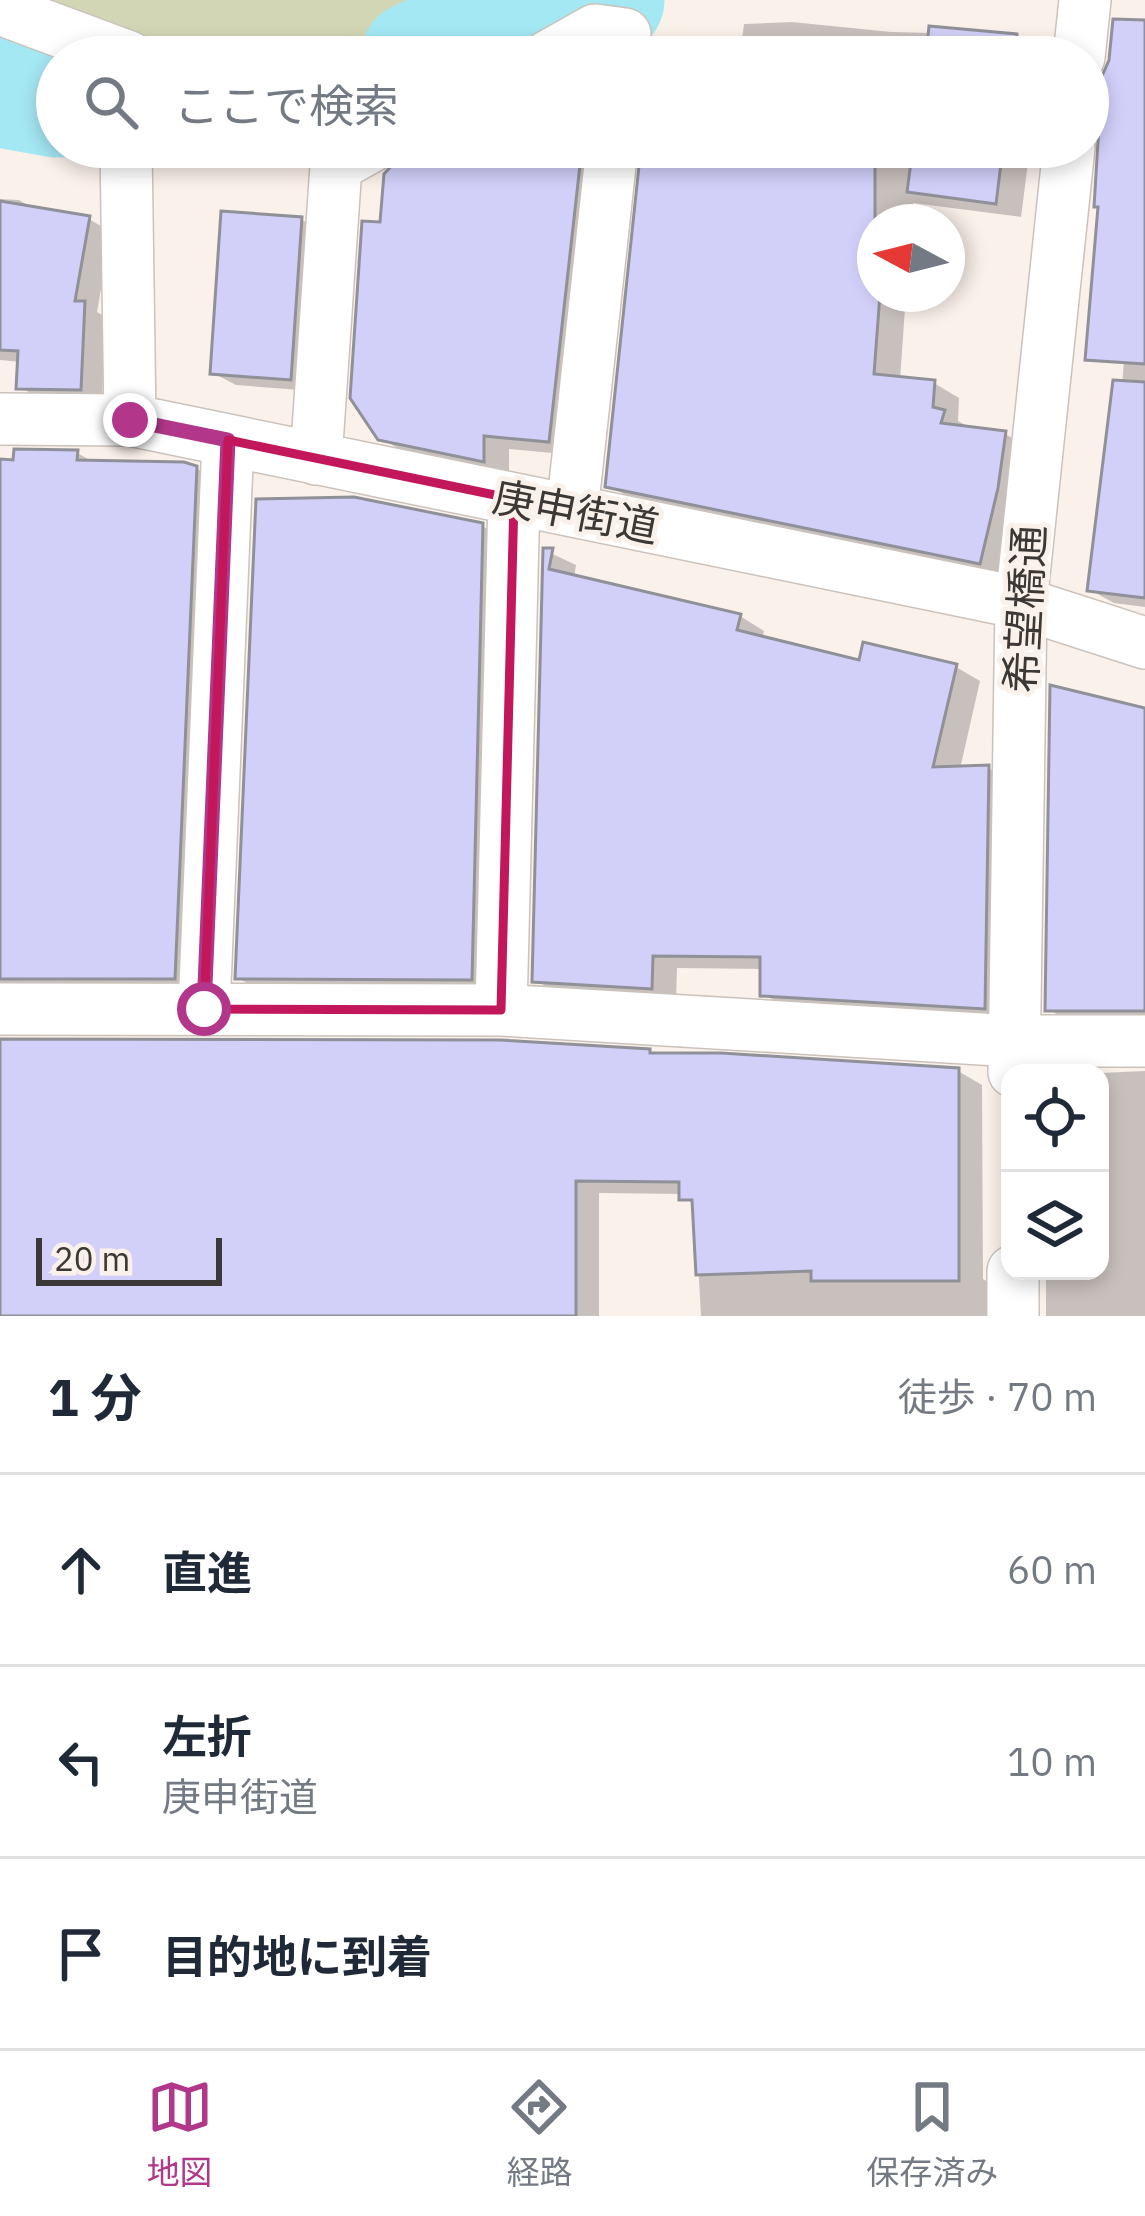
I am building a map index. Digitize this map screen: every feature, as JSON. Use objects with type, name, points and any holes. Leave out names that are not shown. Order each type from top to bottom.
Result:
[{"type":"street","points":[[0,9],[73,36]]},
{"type":"street","points":[[584,36],[595,30],[625,36]]},
{"type":"street","points":[[125,168],[130,420]]},
{"type":"street","points":[[316,459],[336,168]]},
{"type":"street","points":[[572,511],[610,168]]},
{"type":"street","name":"希望橋通","points":[[1014,1057],[1021,603],[1068,168]]},
{"type":"street","name":"庚申街道","points":[[0,419],[130,420],[1021,603],[1145,643]]},
{"type":"street","points":[[204,1009],[228,440]]},
{"type":"street","points":[[500,1010],[514,500]]},
{"type":"street","points":[[0,1009],[500,1010],[1014,1057],[1145,1041]]},
{"type":"street","points":[[1012,1316],[1013,1280]]},
{"type":"highlighted area","points":[[228,440],[514,499],[501,1010],[204,1009]]},
{"type":"green space","points":[[0,0],[475,0],[365,36],[36,36],[36,67],[0,63]]},
{"type":"building","points":[[1113,19],[1145,20],[1145,364],[1085,360],[1098,207],[1094,207],[1096,168],[1109,168]]},
{"type":"building","points":[[929,26],[1017,34],[1017,36],[928,36]]},
{"type":"building","points":[[390,168],[580,168],[549,442],[484,436],[484,462],[378,440],[350,398],[362,221],[380,222],[384,174]]},
{"type":"building","points":[[639,168],[875,168],[875,204],[857,204],[857,312],[879,312],[874,374],[935,380],[933,407],[945,410],[941,423],[1006,431],[980,564],[605,487]]},
{"type":"building","points":[[910,168],[1000,168],[996,204],[907,192]]},
{"type":"building","points":[[0,201],[90,216],[75,301],[85,301],[81,390],[16,389],[18,351],[0,350]]},
{"type":"building","points":[[221,211],[302,217],[291,380],[210,374]]},
{"type":"building","points":[[1113,380],[1145,382],[1145,598],[1087,591]]},
{"type":"building","points":[[14,449],[78,450],[77,460],[197,466],[175,979],[0,979],[0,459],[13,460]]},
{"type":"building","points":[[354,497],[483,523],[472,980],[235,979],[256,499]]},
{"type":"building","points":[[543,548],[553,548],[549,569],[741,614],[737,630],[859,660],[863,642],[957,664],[933,767],[989,765],[985,1009],[760,996],[760,957],[653,956],[652,989],[532,982]]},
{"type":"building","points":[[1050,685],[1145,708],[1145,1011],[1045,1011]]},
{"type":"building","points":[[0,1039],[500,1040],[650,1049],[650,1053],[959,1068],[959,1281],[811,1281],[811,1271],[696,1275],[692,1200],[679,1200],[679,1182],[576,1181],[576,1316],[0,1316]]},
{"type":"waterway","points":[[470,36],[609,0]]},
{"type":"waterway","points":[[0,92],[36,98]]},
{"type":"route","points":[[130,420],[228,440],[204,1009]]}]
